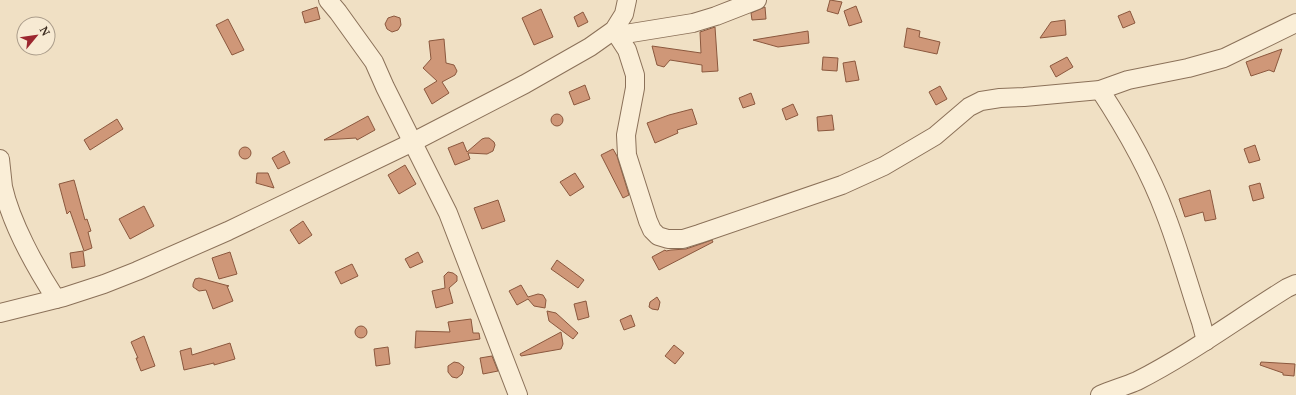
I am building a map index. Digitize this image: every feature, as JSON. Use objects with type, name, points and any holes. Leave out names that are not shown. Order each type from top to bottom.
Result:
[{"type":"street","points":[[328,0],[374,62],[385,88],[448,213],[518,395]]},
{"type":"street","points":[[617,33],[627,0]]},
{"type":"street","points":[[0,312],[56,299],[104,284],[228,231],[412,142],[525,84],[617,33],[693,23],[716,16],[756,0]]},
{"type":"street","points":[[617,33],[627,50],[635,75],[635,88],[626,135],[627,155],[648,221],[652,230],[658,236],[668,239],[683,239],[842,185],[884,166],[935,136],[969,107],[982,101],[1000,98],[1100,90],[1128,80],[1208,63],[1249,46],[1296,23]]},
{"type":"street","points":[[1100,90],[1117,116],[1145,168],[1165,212],[1202,322],[1206,341]]},
{"type":"street","points":[[0,159],[4,187],[14,220],[34,263],[56,299]]},
{"type":"street","points":[[1100,395],[1135,381],[1172,362],[1281,291],[1296,284]]},
{"type":"building","points":[[830,0],[842,2],[838,14],[827,11]]},
{"type":"building","points":[[856,6],[862,22],[849,26],[844,11]]},
{"type":"building","points":[[317,7],[320,19],[305,23],[302,12]]},
{"type":"building","points":[[765,7],[766,19],[752,20],[751,13]]},
{"type":"building","points":[[541,9],[553,37],[534,45],[522,18]]},
{"type":"building","points":[[1130,11],[1135,23],[1123,28],[1118,16]]},
{"type":"building","points":[[583,12],[588,22],[578,27],[574,17]]},
{"type":"building","points":[[394,16],[400,18],[401,25],[398,30],[392,32],[387,29],[385,24],[388,18]]},
{"type":"building","points":[[228,19],[244,50],[232,55],[216,25]]},
{"type":"building","points":[[1065,20],[1066,35],[1040,38],[1051,22]]},
{"type":"building","points":[[715,27],[718,71],[702,72],[702,65],[670,60],[664,67],[657,65],[652,46],[701,53],[700,32]]},
{"type":"building","points":[[907,28],[920,31],[919,37],[940,42],[937,54],[904,47]]},
{"type":"building","points":[[808,31],[809,43],[778,47],[753,40]]},
{"type":"building","points":[[444,39],[446,63],[454,65],[457,71],[455,75],[442,82],[449,93],[432,104],[424,89],[437,81],[423,68],[431,59],[429,41]]},
{"type":"building","points":[[1282,49],[1274,72],[1269,70],[1251,76],[1246,62]]},
{"type":"building","points":[[823,57],[838,58],[837,71],[822,70]]},
{"type":"building","points":[[1067,57],[1073,67],[1056,77],[1050,66]]},
{"type":"building","points":[[855,61],[859,80],[846,82],[843,63]]},
{"type":"building","points":[[585,85],[590,99],[574,105],[569,92]]},
{"type":"building","points":[[940,86],[947,99],[936,105],[929,92]]},
{"type":"building","points":[[751,93],[755,104],[743,108],[739,98]]},
{"type":"building","points":[[793,104],[798,115],[786,120],[782,109]]},
{"type":"building","points":[[692,109],[697,124],[677,130],[678,133],[655,143],[647,123]]},
{"type":"building","points":[[557,114],[561,116],[563,120],[561,124],[557,126],[553,124],[551,120],[553,116]]},
{"type":"building","points":[[832,115],[834,130],[818,131],[817,117]]},
{"type":"building","points":[[368,116],[375,130],[357,140],[356,138],[324,140]]},
{"type":"building","points":[[117,119],[123,129],[90,150],[84,140]]},
{"type":"building","points":[[485,138],[489,138],[494,142],[495,145],[493,151],[487,154],[468,153],[470,159],[455,165],[448,148],[463,142],[467,152]]},
{"type":"building","points":[[1255,145],[1260,160],[1249,163],[1244,149]]},
{"type":"building","points":[[243,147],[247,147],[251,153],[247,159],[243,159],[239,155],[239,151]]},
{"type":"building","points":[[613,149],[617,156],[629,195],[623,198],[601,155]]},
{"type":"building","points":[[284,151],[290,163],[278,169],[272,158]]},
{"type":"building","points":[[405,165],[416,184],[399,194],[388,175]]},
{"type":"building","points":[[257,173],[268,173],[274,188],[256,183]]},
{"type":"building","points":[[575,173],[584,187],[570,196],[560,182]]},
{"type":"building","points":[[74,180],[85,220],[87,219],[91,231],[88,232],[92,248],[84,251],[70,211],[67,214],[59,184]]},
{"type":"building","points":[[1260,183],[1264,198],[1253,201],[1249,186]]},
{"type":"building","points":[[1210,190],[1216,219],[1205,221],[1203,212],[1185,217],[1179,199]]},
{"type":"building","points":[[498,200],[505,221],[482,229],[474,208]]},
{"type":"building","points":[[144,206],[154,226],[130,239],[119,219]]},
{"type":"building","points":[[303,221],[312,235],[299,244],[290,230]]},
{"type":"building","points":[[712,240],[713,242],[659,270],[652,257],[665,250],[686,249]]},
{"type":"building","points":[[83,251],[85,266],[72,268],[70,253]]},
{"type":"building","points":[[230,252],[237,274],[219,279],[212,258]]},
{"type":"building","points":[[418,252],[423,262],[410,268],[405,259]]},
{"type":"building","points":[[557,260],[584,280],[578,288],[551,269]]},
{"type":"building","points":[[352,264],[358,276],[341,284],[335,272]]},
{"type":"building","points":[[448,272],[457,276],[457,281],[449,288],[453,303],[436,308],[432,291],[445,288],[444,276]]},
{"type":"building","points":[[199,278],[229,286],[227,286],[233,301],[213,309],[206,290],[199,291],[193,287],[195,279]]},
{"type":"building","points":[[521,285],[528,297],[538,294],[543,295],[546,300],[545,308],[534,306],[528,299],[517,305],[509,291]]},
{"type":"building","points":[[657,297],[660,302],[658,310],[649,307],[650,302]]},
{"type":"building","points":[[586,301],[589,317],[578,320],[574,304]]},
{"type":"building","points":[[547,311],[556,313],[578,333],[573,339],[549,321]]},
{"type":"building","points":[[631,315],[635,326],[624,330],[620,320]]},
{"type":"building","points":[[471,319],[473,333],[479,333],[480,339],[415,348],[416,331],[450,332],[448,322]]},
{"type":"building","points":[[359,326],[363,326],[367,332],[363,338],[359,338],[355,334],[355,330]]},
{"type":"building","points":[[561,332],[563,344],[561,349],[521,356],[520,354]]},
{"type":"building","points":[[144,336],[155,366],[141,371],[136,358],[138,358],[131,342]]},
{"type":"building","points":[[230,343],[235,359],[214,365],[214,363],[184,370],[180,351],[191,348],[192,355]]},
{"type":"building","points":[[674,345],[684,353],[675,364],[665,356]]},
{"type":"building","points":[[388,347],[390,364],[376,366],[374,349]]},
{"type":"building","points":[[492,356],[498,371],[483,374],[480,358]]},
{"type":"building","points":[[454,362],[459,363],[464,367],[462,374],[457,378],[452,377],[448,372],[448,366]]},
{"type":"building","points":[[1261,362],[1295,364],[1294,376],[1283,375],[1283,373],[1260,365]]}]
